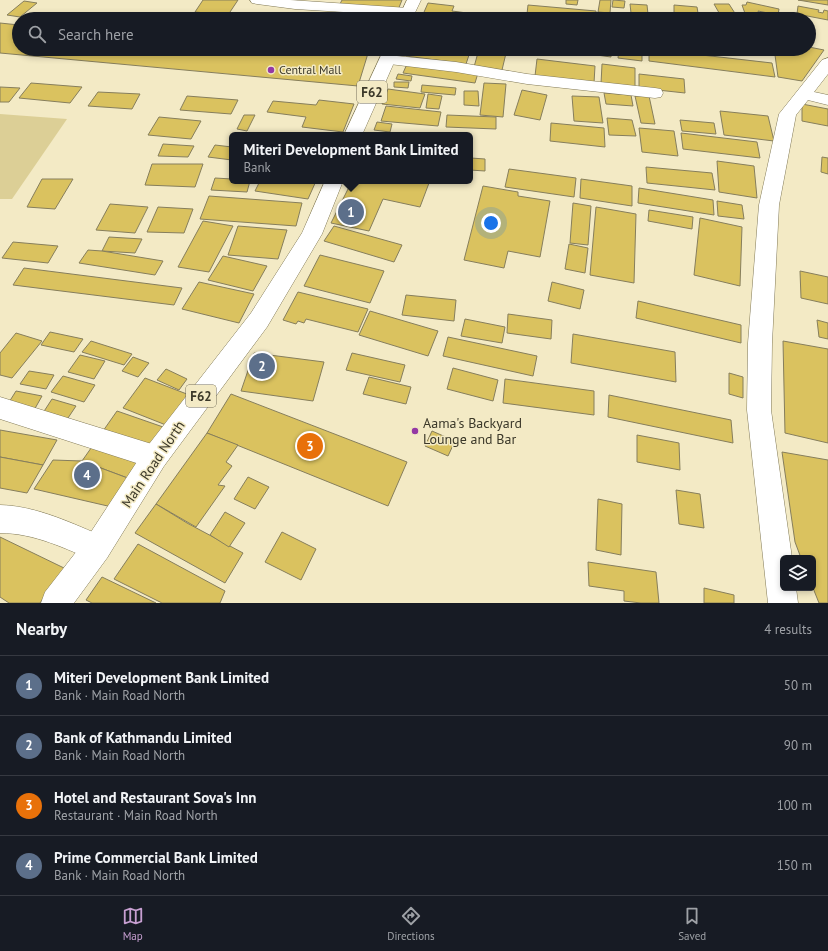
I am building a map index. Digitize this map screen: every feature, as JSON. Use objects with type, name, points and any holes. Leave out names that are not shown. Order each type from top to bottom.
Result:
[{"type":"street","points":[[257,0],[295,5],[409,10]]},
{"type":"street","name":"F62","points":[[354,132],[389,56]]},
{"type":"street","points":[[400,56],[527,79],[655,94]]},
{"type":"street","points":[[783,603],[759,410],[760,343],[769,205],[788,114],[828,63]]},
{"type":"street","points":[[803,94],[828,100]]},
{"type":"street","name":"Main Road North","points":[[56,603],[97,548],[154,457],[259,320],[309,240],[333,184]]},
{"type":"street","points":[[0,408],[154,457]]},
{"type":"street","points":[[0,519],[28,522],[97,548]]},
{"type":"shaded area","points":[[0,114],[67,119],[12,199],[0,199]]},
{"type":"building","points":[[203,0],[238,0],[230,12],[195,12]]},
{"type":"building","points":[[342,0],[402,0],[398,10],[340,4]]},
{"type":"building","points":[[566,0],[578,0],[577,5],[566,4]]},
{"type":"building","points":[[600,0],[611,0],[610,12],[598,12]]},
{"type":"building","points":[[613,0],[625,1],[624,8],[612,7]]},
{"type":"building","points":[[798,0],[828,0],[828,5]]},
{"type":"building","points":[[24,1],[37,3],[26,12],[12,12],[12,16],[7,15]]},
{"type":"building","points":[[747,2],[779,9],[778,12],[744,12],[742,5],[746,5]]},
{"type":"building","points":[[428,3],[454,6],[452,11],[460,12],[424,12]]},
{"type":"building","points":[[630,4],[647,5],[648,12],[631,12]]},
{"type":"building","points":[[714,4],[729,4],[734,12],[719,12]]},
{"type":"building","points":[[528,5],[596,11],[596,12],[527,12]]},
{"type":"building","points":[[674,5],[697,7],[698,12],[674,12]]},
{"type":"building","points":[[798,6],[819,10],[818,12],[823,13],[824,10],[828,11],[828,20],[816,18],[816,12],[797,12]]},
{"type":"building","name":"Central Mall","points":[[0,23],[12,24],[12,54],[0,53]]},
{"type":"building","points":[[816,48],[824,50],[802,81],[778,77],[775,56],[816,56]]},
{"type":"building","name":"Central Mall","points":[[33,56],[367,56],[358,86]]},
{"type":"building","points":[[406,56],[469,56],[466,64]]},
{"type":"building","points":[[477,56],[505,56],[502,70],[474,67]]},
{"type":"building","points":[[618,56],[642,56],[642,61],[618,58]]},
{"type":"building","points":[[649,56],[710,56],[772,63],[775,77],[649,61]]},
{"type":"building","points":[[537,59],[595,66],[594,83],[535,76]]},
{"type":"building","points":[[407,64],[478,73],[475,83],[403,73]]},
{"type":"building","points":[[602,64],[635,68],[635,88],[601,84]]},
{"type":"building","points":[[398,74],[412,76],[411,81],[396,79]]},
{"type":"building","points":[[639,74],[684,79],[685,93],[639,88]]},
{"type":"building","points":[[394,82],[409,82],[408,88],[394,87]]},
{"type":"building","points":[[31,83],[82,87],[70,103],[19,98]]},
{"type":"building","points":[[484,83],[506,84],[503,117],[480,115]]},
{"type":"building","points":[[422,85],[456,88],[455,95],[421,92]]},
{"type":"building","points":[[0,87],[20,88],[9,102],[0,102]]},
{"type":"building","points":[[388,89],[425,94],[420,108],[382,104]]},
{"type":"building","points":[[522,90],[547,95],[540,120],[514,115]]},
{"type":"building","points":[[464,91],[478,91],[479,106],[464,105]]},
{"type":"building","points":[[98,92],[140,94],[132,109],[88,106]]},
{"type":"building","points":[[604,93],[631,95],[633,106],[606,104]]},
{"type":"building","points":[[428,94],[442,96],[439,109],[426,108]]},
{"type":"building","points":[[187,96],[238,100],[231,114],[180,110]]},
{"type":"building","points":[[572,96],[599,97],[603,123],[574,121]]},
{"type":"building","points":[[635,96],[649,96],[655,124],[641,123]]},
{"type":"building","points":[[319,100],[354,104],[343,132],[302,127],[306,117],[267,112],[273,101],[316,105]]},
{"type":"building","points":[[802,104],[828,109],[828,126],[802,121]]},
{"type":"building","points":[[386,106],[441,112],[438,126],[381,121]]},
{"type":"building","points":[[720,111],[768,116],[774,141],[724,135]]},
{"type":"building","points":[[244,115],[255,115],[247,131],[237,129]]},
{"type":"building","points":[[447,115],[496,117],[496,129],[446,127]]},
{"type":"building","points":[[159,117],[201,121],[191,139],[148,135]]},
{"type":"building","points":[[607,118],[632,120],[636,136],[609,135]]},
{"type":"building","points":[[680,120],[714,123],[716,134],[682,131]]},
{"type":"building","points":[[377,122],[392,124],[390,132],[374,130]]},
{"type":"building","points":[[551,123],[604,128],[605,147],[550,141]]},
{"type":"building","points":[[639,128],[674,131],[678,156],[642,152]]},
{"type":"building","points":[[681,133],[757,142],[760,158],[683,149]]},
{"type":"building","points":[[163,144],[194,146],[188,157],[158,156]]},
{"type":"building","points":[[215,145],[229,147],[229,160],[208,157]]},
{"type":"building","points":[[822,157],[828,158],[828,174],[821,172]]},
{"type":"building","points":[[473,158],[485,159],[485,171],[473,170]]},
{"type":"building","points":[[717,161],[754,166],[757,198],[719,192]]},
{"type":"building","points":[[152,164],[203,164],[195,187],[145,185]]},
{"type":"building","points":[[646,167],[712,173],[715,190],[647,183]]},
{"type":"building","points":[[509,169],[576,178],[574,197],[505,187]]},
{"type":"building","points":[[215,178],[229,179],[229,184],[249,184],[247,192],[211,190]]},
{"type":"building","points":[[42,179],[73,179],[55,209],[27,207]]},
{"type":"building","points":[[581,179],[632,186],[632,206],[580,198]]},
{"type":"building","points":[[258,184],[315,184],[308,199],[255,191]]},
{"type":"building","points":[[350,184],[429,184],[420,207],[383,199],[369,231],[331,223]]},
{"type":"building","points":[[483,186],[518,192],[518,196],[550,201],[540,257],[508,251],[504,268],[464,260]]},
{"type":"building","points":[[639,188],[713,200],[714,215],[638,203]]},
{"type":"building","points":[[209,196],[302,203],[296,226],[200,219]]},
{"type":"building","points":[[717,201],[742,205],[744,219],[718,216]]},
{"type":"building","points":[[573,203],[591,206],[588,245],[570,243]]},
{"type":"building","points":[[110,204],[148,207],[135,233],[96,230]]},
{"type":"building","points":[[158,207],[193,209],[184,233],[147,232]]},
{"type":"building","points":[[596,207],[636,214],[634,283],[590,275]]},
{"type":"building","points":[[649,210],[693,217],[692,229],[648,221]]},
{"type":"building","points":[[700,218],[742,227],[740,286],[694,275]]},
{"type":"building","points":[[203,221],[233,226],[209,272],[178,267]]},
{"type":"building","points":[[238,226],[287,230],[278,259],[228,255]]},
{"type":"building","points":[[334,226],[402,245],[394,262],[324,241]]},
{"type":"building","points":[[109,237],[142,239],[135,253],[102,251]]},
{"type":"building","points":[[13,242],[58,246],[48,263],[2,258]]},
{"type":"building","points":[[569,244],[588,248],[585,273],[565,269]]},
{"type":"building","points":[[88,250],[163,261],[155,275],[79,263]]},
{"type":"building","points":[[320,255],[384,271],[370,303],[304,286]]},
{"type":"building","points":[[223,256],[267,266],[253,291],[208,280]]},
{"type":"building","points":[[24,268],[182,288],[174,305],[13,285]]},
{"type":"building","points":[[800,271],[828,277],[828,304],[801,298]]},
{"type":"building","points":[[199,282],[254,294],[239,323],[182,309]]},
{"type":"building","points":[[552,282],[584,290],[580,309],[548,301]]},
{"type":"building","points":[[298,292],[368,309],[358,332],[306,319],[304,323],[298,321],[296,324],[283,320]]},
{"type":"building","points":[[406,295],[456,300],[454,321],[402,315]]},
{"type":"building","points":[[638,301],[741,325],[741,343],[636,318]]},
{"type":"building","points":[[370,311],[438,331],[428,356],[359,335]]},
{"type":"building","points":[[508,314],[552,320],[551,339],[507,333]]},
{"type":"building","points":[[465,319],[505,327],[502,343],[461,336]]},
{"type":"building","points":[[817,320],[828,323],[828,339],[819,337]]},
{"type":"building","points":[[50,332],[83,339],[74,352],[41,345]]},
{"type":"building","points":[[16,333],[42,341],[12,378],[0,375],[0,353]]},
{"type":"building","points":[[573,334],[675,352],[676,382],[571,363]]},
{"type":"building","points":[[448,337],[537,356],[533,376],[443,356]]},
{"type":"building","points":[[91,341],[132,354],[124,365],[82,352]]},
{"type":"building","points":[[783,341],[828,349],[828,443],[785,433]]},
{"type":"building","points":[[254,353],[324,362],[313,401],[241,391]]},
{"type":"building","points":[[352,353],[405,365],[400,382],[346,370]]},
{"type":"building","points":[[80,355],[105,361],[94,379],[68,372]]},
{"type":"building","points":[[133,357],[149,363],[138,377],[122,371]]},
{"type":"building","points":[[453,368],[498,380],[493,401],[447,389]]},
{"type":"building","points":[[166,369],[187,379],[179,390],[157,380]]},
{"type":"building","points":[[29,371],[54,375],[46,389],[20,384]]},
{"type":"building","points":[[729,373],[743,377],[743,398],[729,394]]},
{"type":"building","points":[[63,376],[95,385],[84,402],[51,392]]},
{"type":"building","points":[[369,377],[411,387],[406,404],[363,394]]},
{"type":"building","points":[[145,378],[192,396],[171,427],[123,408]]},
{"type":"building","points":[[505,379],[594,391],[594,415],[503,403]]},
{"type":"building","points":[[16,391],[42,396],[33,412],[6,407]]},
{"type":"building","points":[[231,394],[407,462],[388,506],[207,433]]},
{"type":"building","points":[[609,395],[731,420],[733,443],[608,417]]},
{"type":"building","points":[[52,399],[76,406],[62,427],[39,419]]},
{"type":"building","points":[[117,411],[166,428],[133,480],[82,461]]},
{"type":"building","points":[[0,430],[57,440],[43,465],[0,457]]},
{"type":"building","points":[[432,431],[455,441],[448,456],[425,446]]},
{"type":"building","points":[[207,433],[238,445],[226,462],[232,466],[218,485],[225,486],[196,527],[156,504]]},
{"type":"building","points":[[637,435],[679,443],[680,470],[637,462]]},
{"type":"building","points":[[782,452],[828,460],[828,603],[819,603],[814,591],[816,591],[816,555],[800,555],[795,542]]},
{"type":"building","points":[[0,457],[43,465],[27,493],[0,488]]},
{"type":"building","points":[[53,460],[82,461],[133,480],[112,507],[34,489]]},
{"type":"building","points":[[248,477],[269,487],[255,509],[234,499]]},
{"type":"building","points":[[676,490],[700,494],[704,528],[679,524]]},
{"type":"building","points":[[598,499],[622,504],[621,555],[596,550]]},
{"type":"building","points":[[156,504],[187,523],[243,553],[225,583],[135,533]]},
{"type":"building","points":[[225,512],[245,523],[229,547],[210,535]]},
{"type":"building","points":[[282,532],[316,549],[301,580],[265,562]]},
{"type":"building","points":[[0,537],[64,568],[40,603],[9,603],[0,597]]},
{"type":"building","points":[[138,544],[225,591],[220,603],[162,603],[114,579]]},
{"type":"building","points":[[588,562],[656,572],[659,603],[624,601],[624,591],[589,586]]},
{"type":"building","points":[[102,577],[156,603],[92,603],[86,600]]},
{"type":"building","points":[[704,588],[734,595],[734,603],[704,603]]},
{"type":"place","name":"Central Mall","points":[[271,70]]},
{"type":"place","name":"Miteri Development Bank Limited","points":[[351,212]]},
{"type":"place","name":"Bank of Kathmandu Limited","points":[[262,366]]},
{"type":"place","name":"Aama's Backyard Lounge and Bar","points":[[415,431]]},
{"type":"place","name":"Hotel and Restaurant Sova's Inn","points":[[310,446]]},
{"type":"place","name":"Prime Commercial Bank Limited","points":[[87,475]]}]
